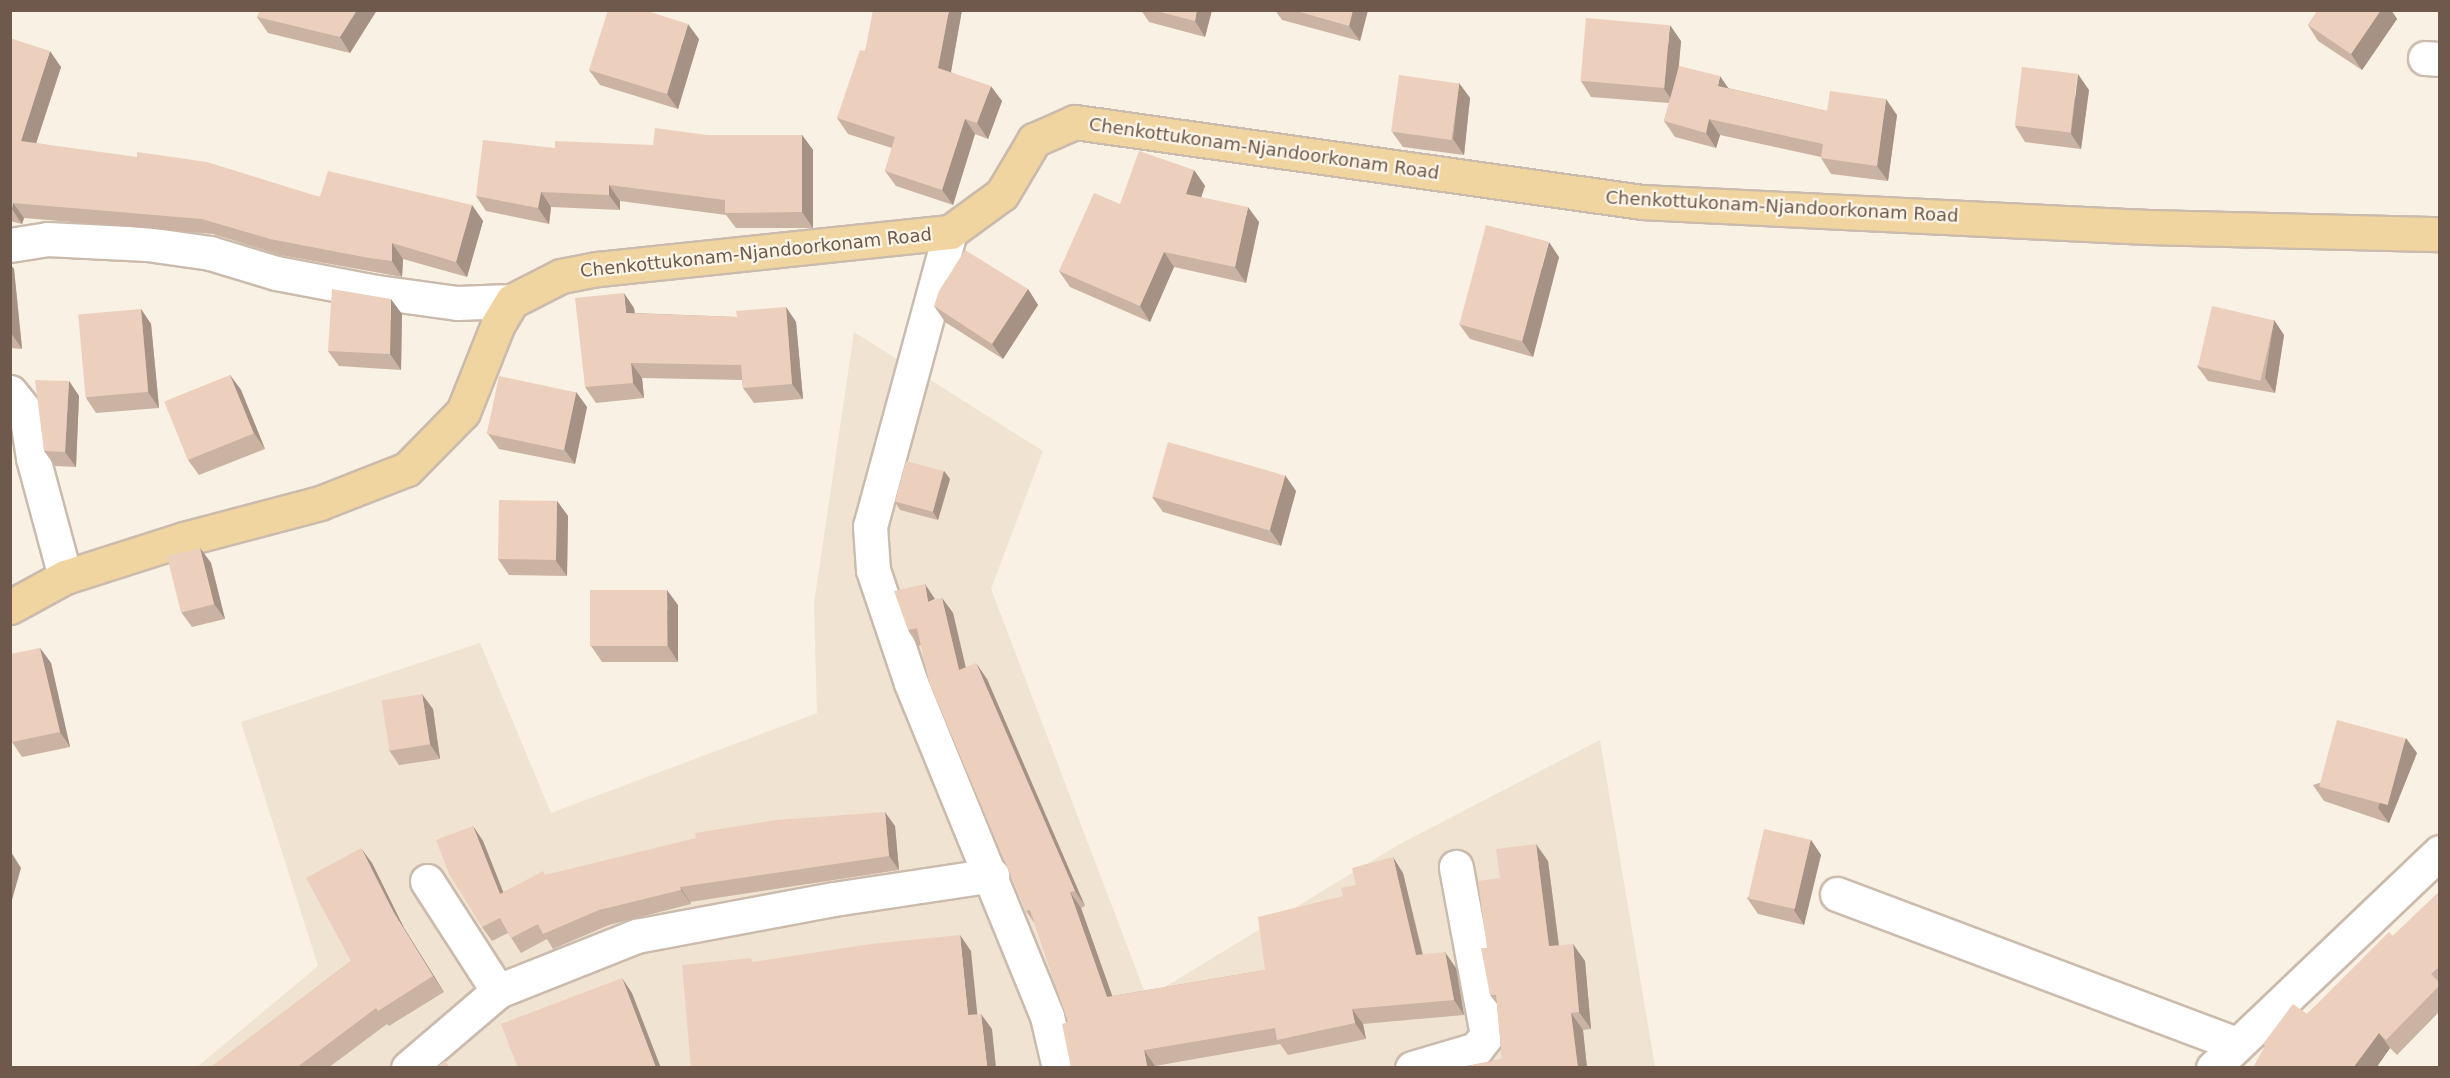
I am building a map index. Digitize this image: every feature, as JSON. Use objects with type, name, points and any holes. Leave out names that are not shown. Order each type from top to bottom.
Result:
[{"type":"main road","name":"Chenkottukonam-Njandoorkonam Road","points":[[512,301],[561,276],[598,269],[950,232],[1002,194],[1034,140],[1075,122],[1642,201],[2148,227],[2439,234]]},
{"type":"main road","points":[[10,607],[66,577],[184,539],[320,503],[407,469],[464,412],[498,324],[512,301]]},
{"type":"street","points":[[950,232],[870,526],[873,570],[911,683],[992,875],[1047,1016],[1059,1068]]},
{"type":"street","points":[[10,245],[47,239],[147,244],[210,253],[276,273],[376,292],[457,303],[512,301]]},
{"type":"street","points":[[10,392],[26,412],[33,458],[66,577]]},
{"type":"street","points":[[2213,1068],[2439,852]]},
{"type":"street","points":[[1412,1068],[1437,1064],[1476,1049],[1487,1035],[1456,867]]},
{"type":"street","points":[[408,1068],[498,991],[636,936],[834,899],[992,875]]},
{"type":"street","points":[[427,881],[498,991]]},
{"type":"street","points":[[1837,894],[2237,1044]]},
{"type":"shaded area","points":[[854,332],[1043,451],[991,589],[1147,998],[1398,845],[1600,740],[1655,1067],[196,1068],[318,966],[241,722],[480,643],[551,813],[817,713],[814,604]]},
{"type":"building","points":[[261,10],[357,10],[340,37],[257,17]]},
{"type":"building","points":[[608,10],[644,10],[688,24],[667,94],[589,70]]},
{"type":"building","points":[[873,10],[949,10],[938,68],[991,86],[977,123],[965,119],[942,190],[885,171],[895,137],[837,118],[860,50],[865,51]]},
{"type":"building","points":[[1152,10],[1197,10],[1195,21]]},
{"type":"building","points":[[1293,10],[1353,10],[1349,26]]},
{"type":"building","points":[[2318,10],[2381,10],[2351,54],[2308,25]]},
{"type":"building","points":[[1586,18],[1670,25],[1664,88],[1581,81]]},
{"type":"building","points":[[10,38],[50,51],[21,141],[137,157],[137,152],[207,162],[320,197],[328,171],[472,205],[456,262],[392,243],[392,261],[369,258],[270,239],[202,219],[13,203],[12,209],[10,208]]},
{"type":"building","points":[[1679,66],[1720,76],[1718,86],[1827,111],[1830,91],[1886,99],[1877,166],[1821,158],[1823,144],[1709,119],[1706,133],[1664,121]]},
{"type":"building","points":[[2022,67],[2078,74],[2070,132],[2015,126]]},
{"type":"building","points":[[1399,75],[1459,83],[1451,140],[1391,131]]},
{"type":"building","points":[[655,128],[707,135],[802,135],[802,212],[725,213],[725,200],[609,185],[609,195],[541,192],[538,208],[476,196],[483,140],[555,148],[555,141],[653,145]]},
{"type":"building","points":[[1139,151],[1194,170],[1186,194],[1248,207],[1235,267],[1164,252],[1140,306],[1059,271],[1094,193],[1120,204]]},
{"type":"building","points":[[1486,225],[1549,242],[1522,341],[1459,324]]},
{"type":"building","points":[[965,250],[1028,289],[992,344],[934,306],[939,291]]},
{"type":"building","points":[[332,289],[391,299],[390,354],[328,351]]},
{"type":"building","points":[[624,293],[626,313],[737,317],[736,311],[786,307],[792,384],[743,388],[741,365],[631,363],[633,383],[585,387],[575,298]]},
{"type":"building","points":[[2212,306],[2274,320],[2260,381],[2198,366]]},
{"type":"building","points":[[141,309],[148,392],[85,397],[78,314]]},
{"type":"building","points":[[230,375],[254,433],[188,460],[164,402]]},
{"type":"building","points":[[499,376],[576,392],[564,450],[487,434]]},
{"type":"building","points":[[35,380],[69,381],[65,452],[44,451]]},
{"type":"building","points":[[1168,442],[1285,476],[1270,530],[1152,497]]},
{"type":"building","points":[[906,461],[944,471],[933,512],[895,502]]},
{"type":"building","points":[[499,500],[557,501],[556,560],[498,559]]},
{"type":"building","points":[[200,548],[214,604],[181,613],[167,556]]},
{"type":"building","points":[[925,584],[928,602],[942,598],[959,670],[976,663],[1075,891],[1070,892],[1107,997],[1265,970],[1258,917],[1343,896],[1341,888],[1356,885],[1352,868],[1393,857],[1416,955],[1445,952],[1454,1000],[1352,1009],[1355,1023],[1277,1040],[1275,1028],[1144,1050],[1147,1066],[1141,1068],[1071,1068],[1062,1024],[1068,1022],[1030,910],[1026,911],[929,682],[917,628],[908,630],[894,591]]},
{"type":"building","points":[[590,590],[667,590],[667,646],[590,646]]},
{"type":"building","points":[[40,648],[60,732],[12,742],[10,737],[10,654]]},
{"type":"building","points":[[422,694],[430,744],[389,751],[382,700]]},
{"type":"building","points":[[2337,720],[2406,738],[2388,805],[2319,787]]},
{"type":"building","points":[[885,812],[889,856],[680,887],[681,890],[599,910],[543,934],[538,924],[511,938],[500,918],[482,927],[449,874],[436,840],[473,826],[500,894],[543,871],[545,875],[696,838],[695,833],[776,820]]},
{"type":"building","points":[[1764,829],[1811,840],[1795,909],[1748,898]]},
{"type":"building","points":[[1536,844],[1549,946],[1573,944],[1579,1012],[1571,1013],[1578,1068],[1457,1068],[1502,1059],[1496,995],[1490,995],[1481,948],[1487,948],[1478,881],[1500,878],[1496,849]]},
{"type":"building","points":[[361,848],[394,913],[433,976],[378,1011],[376,1008],[296,1068],[210,1068],[351,961],[306,878]]},
{"type":"building","points":[[2439,892],[2439,967],[2431,974],[2439,982],[2439,986],[2386,1040],[2379,1033],[2353,1068],[2253,1068],[2265,1046],[2263,1044],[2293,1004],[2307,1014],[2389,932],[2393,936]]},
{"type":"building","points":[[960,935],[968,1015],[981,1014],[987,1066],[975,1068],[691,1068],[682,965],[751,958],[752,962],[871,944]]},
{"type":"building","points":[[622,978],[656,1068],[518,1068],[501,1024]]},
{"type":"building","points":[[445,1061],[450,1068],[435,1068]]}]
